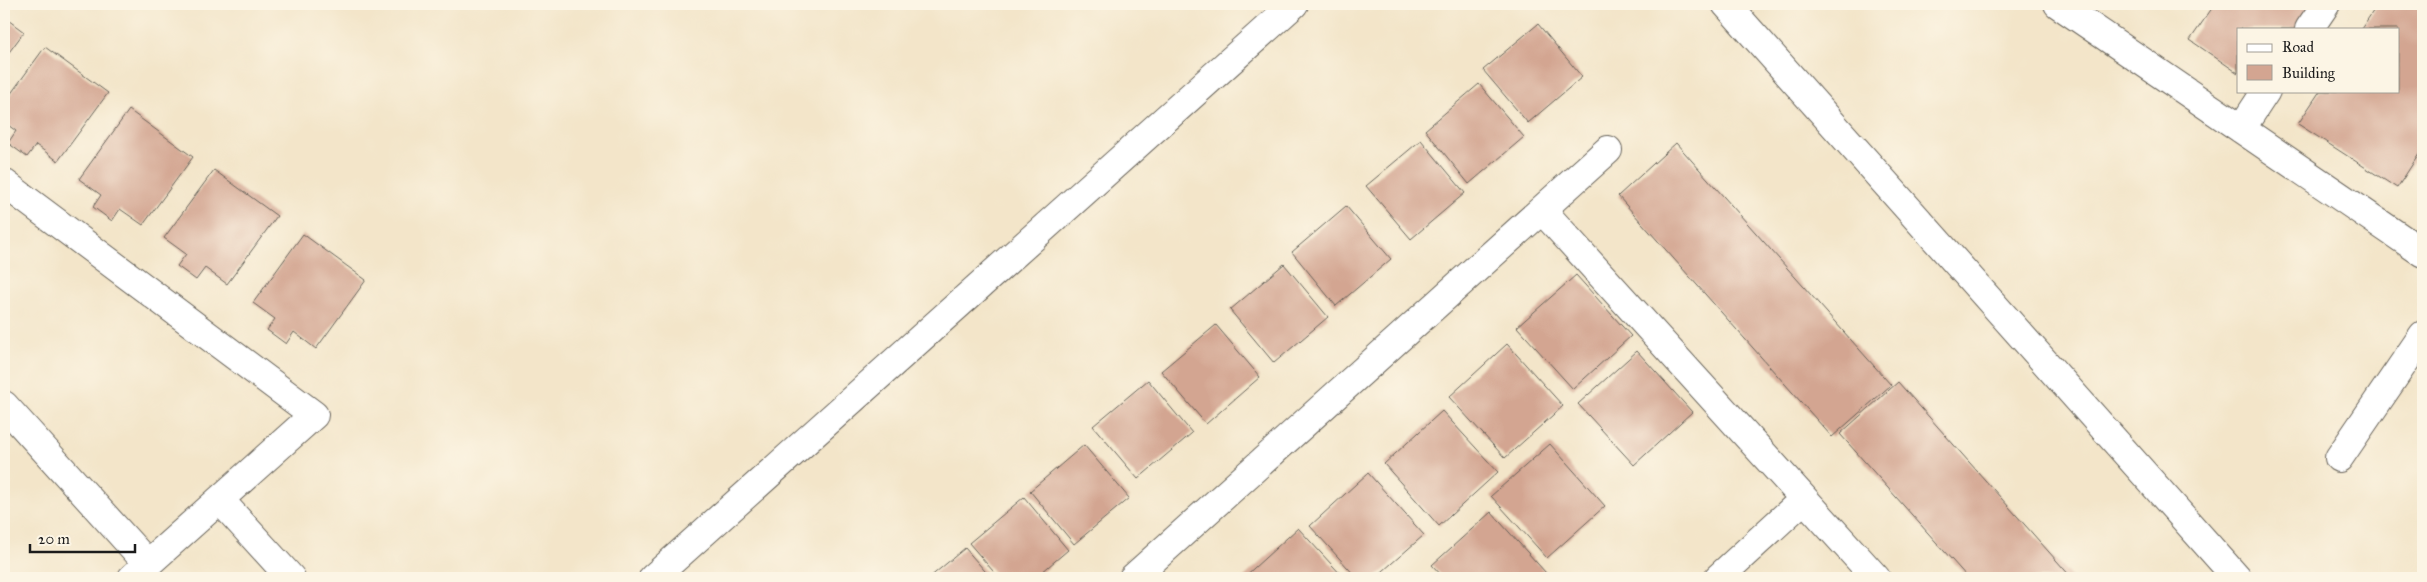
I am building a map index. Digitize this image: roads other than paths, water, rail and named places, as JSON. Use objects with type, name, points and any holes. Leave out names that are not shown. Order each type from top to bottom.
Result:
[{"type":"street","points":[[653,578],[1294,4]]},
{"type":"street","points":[[1726,4],[2237,578]]},
{"type":"street","points":[[2058,4],[2423,253]]},
{"type":"street","points":[[2310,28],[2326,4]]},
{"type":"street","points":[[2241,129],[2265,92]]},
{"type":"street","points":[[1133,578],[1608,150]]},
{"type":"street","points":[[4,183],[314,416],[140,571],[4,405]]},
{"type":"street","points":[[1542,210],[1876,578]]},
{"type":"street","points":[[2339,458],[2423,335]]},
{"type":"street","points":[[220,500],[290,578]]},
{"type":"street","points":[[1718,578],[1804,500]]}]
